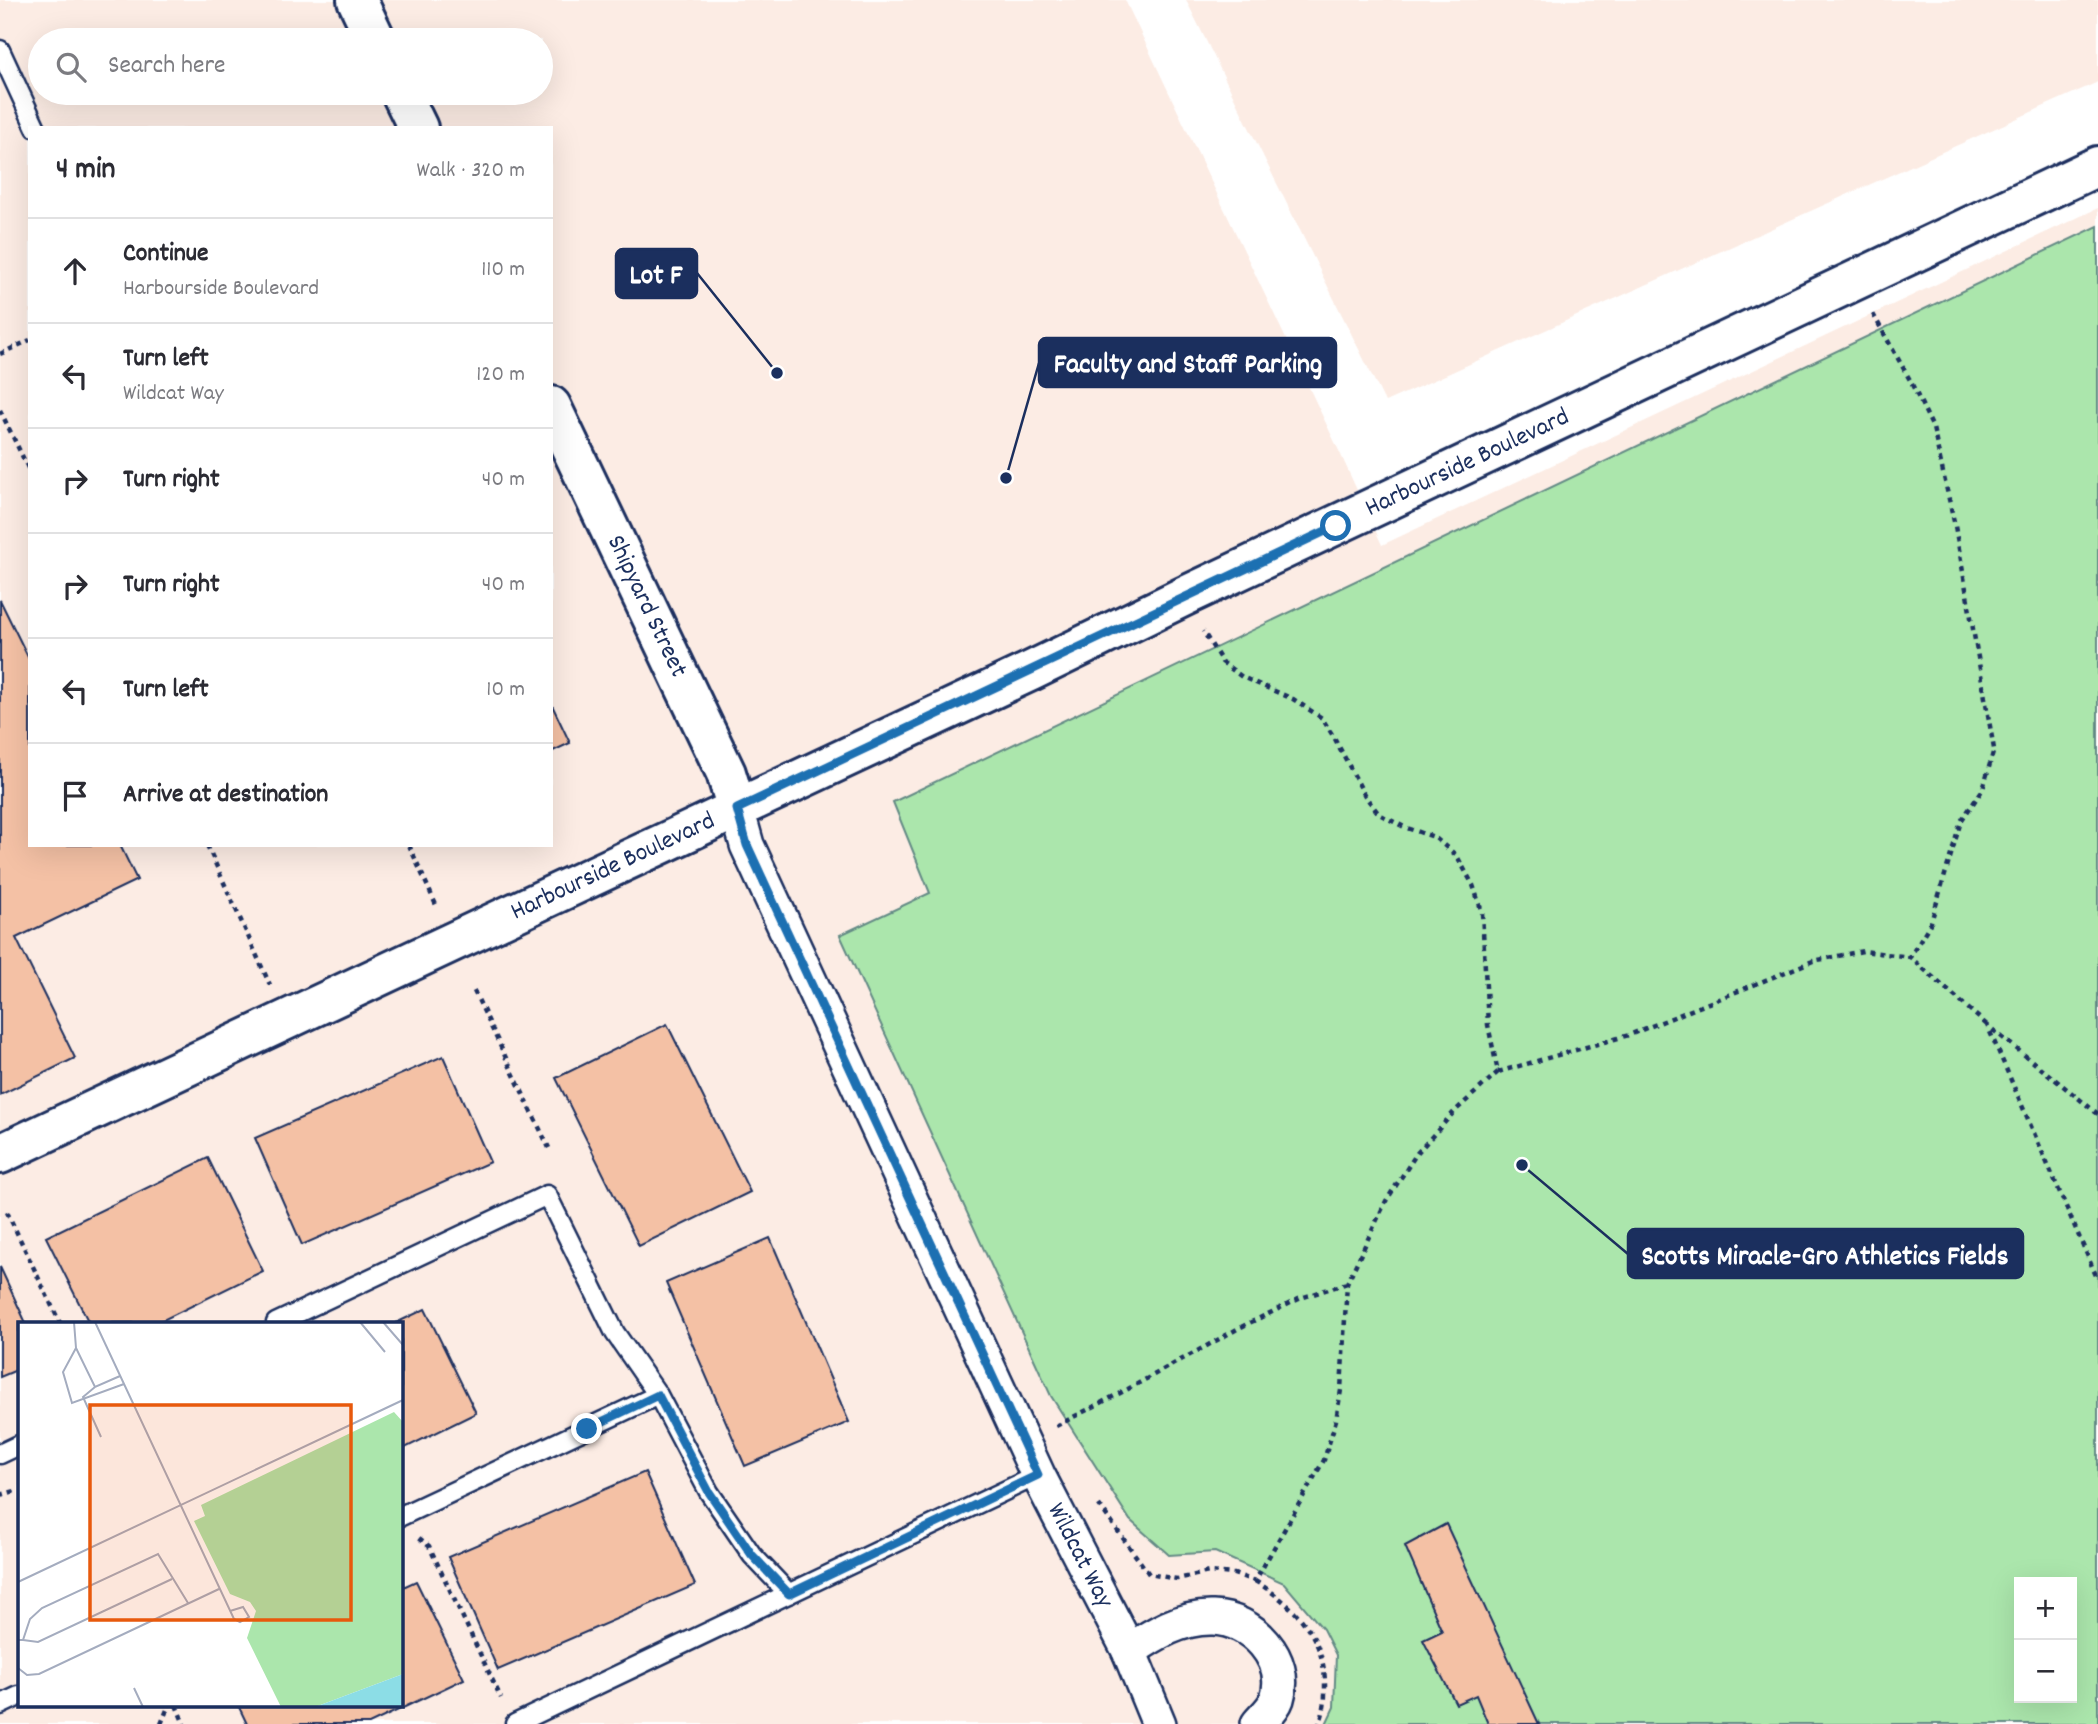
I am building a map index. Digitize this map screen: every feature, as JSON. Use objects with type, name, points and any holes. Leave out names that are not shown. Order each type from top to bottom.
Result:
[{"type":"street","points":[[356,0],[370,28]]},
{"type":"street","points":[[407,105],[417,126]]},
{"type":"street","name":"Harbourside Boulevard","points":[[0,1154],[2098,166]]},
{"type":"street","name":"Shipyard Street","points":[[553,410],[726,774],[737,809]]},
{"type":"street","name":"Wildcat Way","points":[[737,809],[747,845],[1038,1475],[1129,1651],[1159,1724]]},
{"type":"street","points":[[1129,1651],[1159,1631],[1194,1619],[1214,1618],[1235,1622],[1255,1632],[1276,1662],[1280,1682],[1277,1702],[1258,1724]]},
{"type":"lane","points":[[0,50],[35,126]]},
{"type":"lane","points":[[278,1322],[547,1195],[615,1333],[658,1395],[709,1492],[752,1555],[789,1594]]},
{"type":"lane","points":[[402,1516],[658,1395]]},
{"type":"lane","points":[[0,1454],[18,1445]]},
{"type":"lane","points":[[515,1724],[1038,1475]]},
{"type":"lane","points":[[0,1705],[18,1696]]},
{"type":"path","points":[[1871,310],[1933,428],[1955,526],[1994,749],[1983,789],[1961,821],[1931,922],[1910,957]]},
{"type":"path","points":[[0,354],[28,341]]},
{"type":"path","points":[[0,410],[28,468]]},
{"type":"path","points":[[1202,628],[1222,662],[1242,677],[1293,699],[1322,718],[1365,796],[1380,814],[1404,827],[1434,837],[1457,856],[1473,885],[1482,912],[1488,1025],[1497,1072]]},
{"type":"path","points":[[208,847],[271,988]]},
{"type":"path","points":[[410,847],[438,909]]},
{"type":"path","points":[[1093,1496],[1149,1574],[1177,1579],[1209,1572],[1234,1574],[1255,1581],[1324,1460],[1336,1420],[1341,1390],[1347,1283],[1386,1201],[1418,1153],[1455,1111],[1497,1072],[1629,1035],[1813,961],[1863,951],[1910,957],[1987,1025],[2098,1114]]},
{"type":"path","points":[[474,991],[549,1148]]},
{"type":"path","points":[[1987,1025],[2098,1280]]},
{"type":"path","points":[[7,1212],[60,1322]]},
{"type":"path","points":[[1024,1441],[1128,1389],[1241,1327],[1301,1298],[1347,1283]]},
{"type":"path","points":[[1059,1424],[1065,1436]]},
{"type":"path","points":[[0,1495],[18,1490]]},
{"type":"path","points":[[418,1538],[429,1546],[504,1706]]},
{"type":"path","points":[[161,1724],[169,1706]]},
{"type":"path","points":[[176,1706],[184,1724]]},
{"type":"shaded area","points":[[0,0],[1125,0],[1382,545],[2098,208],[2098,1724],[0,1724]]},
{"type":"shaded area","points":[[1186,0],[2098,0],[2098,82],[1385,402]]},
{"type":"green space","points":[[2098,226],[2098,1724],[1326,1724],[1334,1707],[1336,1655],[1323,1629],[1284,1583],[1215,1552],[1169,1555],[1130,1520],[1051,1396],[840,935],[930,893],[893,802]]},
{"type":"building","points":[[0,600],[28,657],[28,847],[121,847],[137,880],[16,938],[75,1058],[0,1095]]},
{"type":"building","points":[[553,707],[570,743],[553,751]]},
{"type":"building","points":[[667,1024],[750,1192],[639,1246],[556,1078]]},
{"type":"building","points":[[443,1056],[490,1162],[302,1245],[255,1138]]},
{"type":"building","points":[[208,1158],[263,1271],[159,1322],[88,1322],[46,1237]]},
{"type":"building","points":[[770,1238],[849,1422],[745,1466],[666,1283]]},
{"type":"building","points":[[0,1267],[26,1322],[18,1322],[18,1369],[0,1377]]},
{"type":"building","points":[[425,1309],[476,1413],[402,1450],[402,1322],[398,1322]]},
{"type":"building","points":[[645,1472],[695,1585],[498,1670],[448,1557]]},
{"type":"building","points":[[1446,1524],[1539,1724],[1488,1724],[1476,1695],[1456,1704],[1423,1640],[1442,1631],[1405,1546]]},
{"type":"building","points":[[416,1581],[464,1679],[369,1724],[247,1724],[238,1706],[402,1706],[402,1588]]},
{"type":"place","name":"Lot F","points":[[777,373]]},
{"type":"place","name":"Faculty and Staff Parking","points":[[1006,478]]},
{"type":"place","name":"Scotts Miracle-Gro Athletics Fields","points":[[1522,1165]]},
{"type":"route","points":[[587,1429],[658,1395],[709,1492],[752,1555],[789,1594],[1038,1475],[747,845],[737,809],[1336,526]]}]
